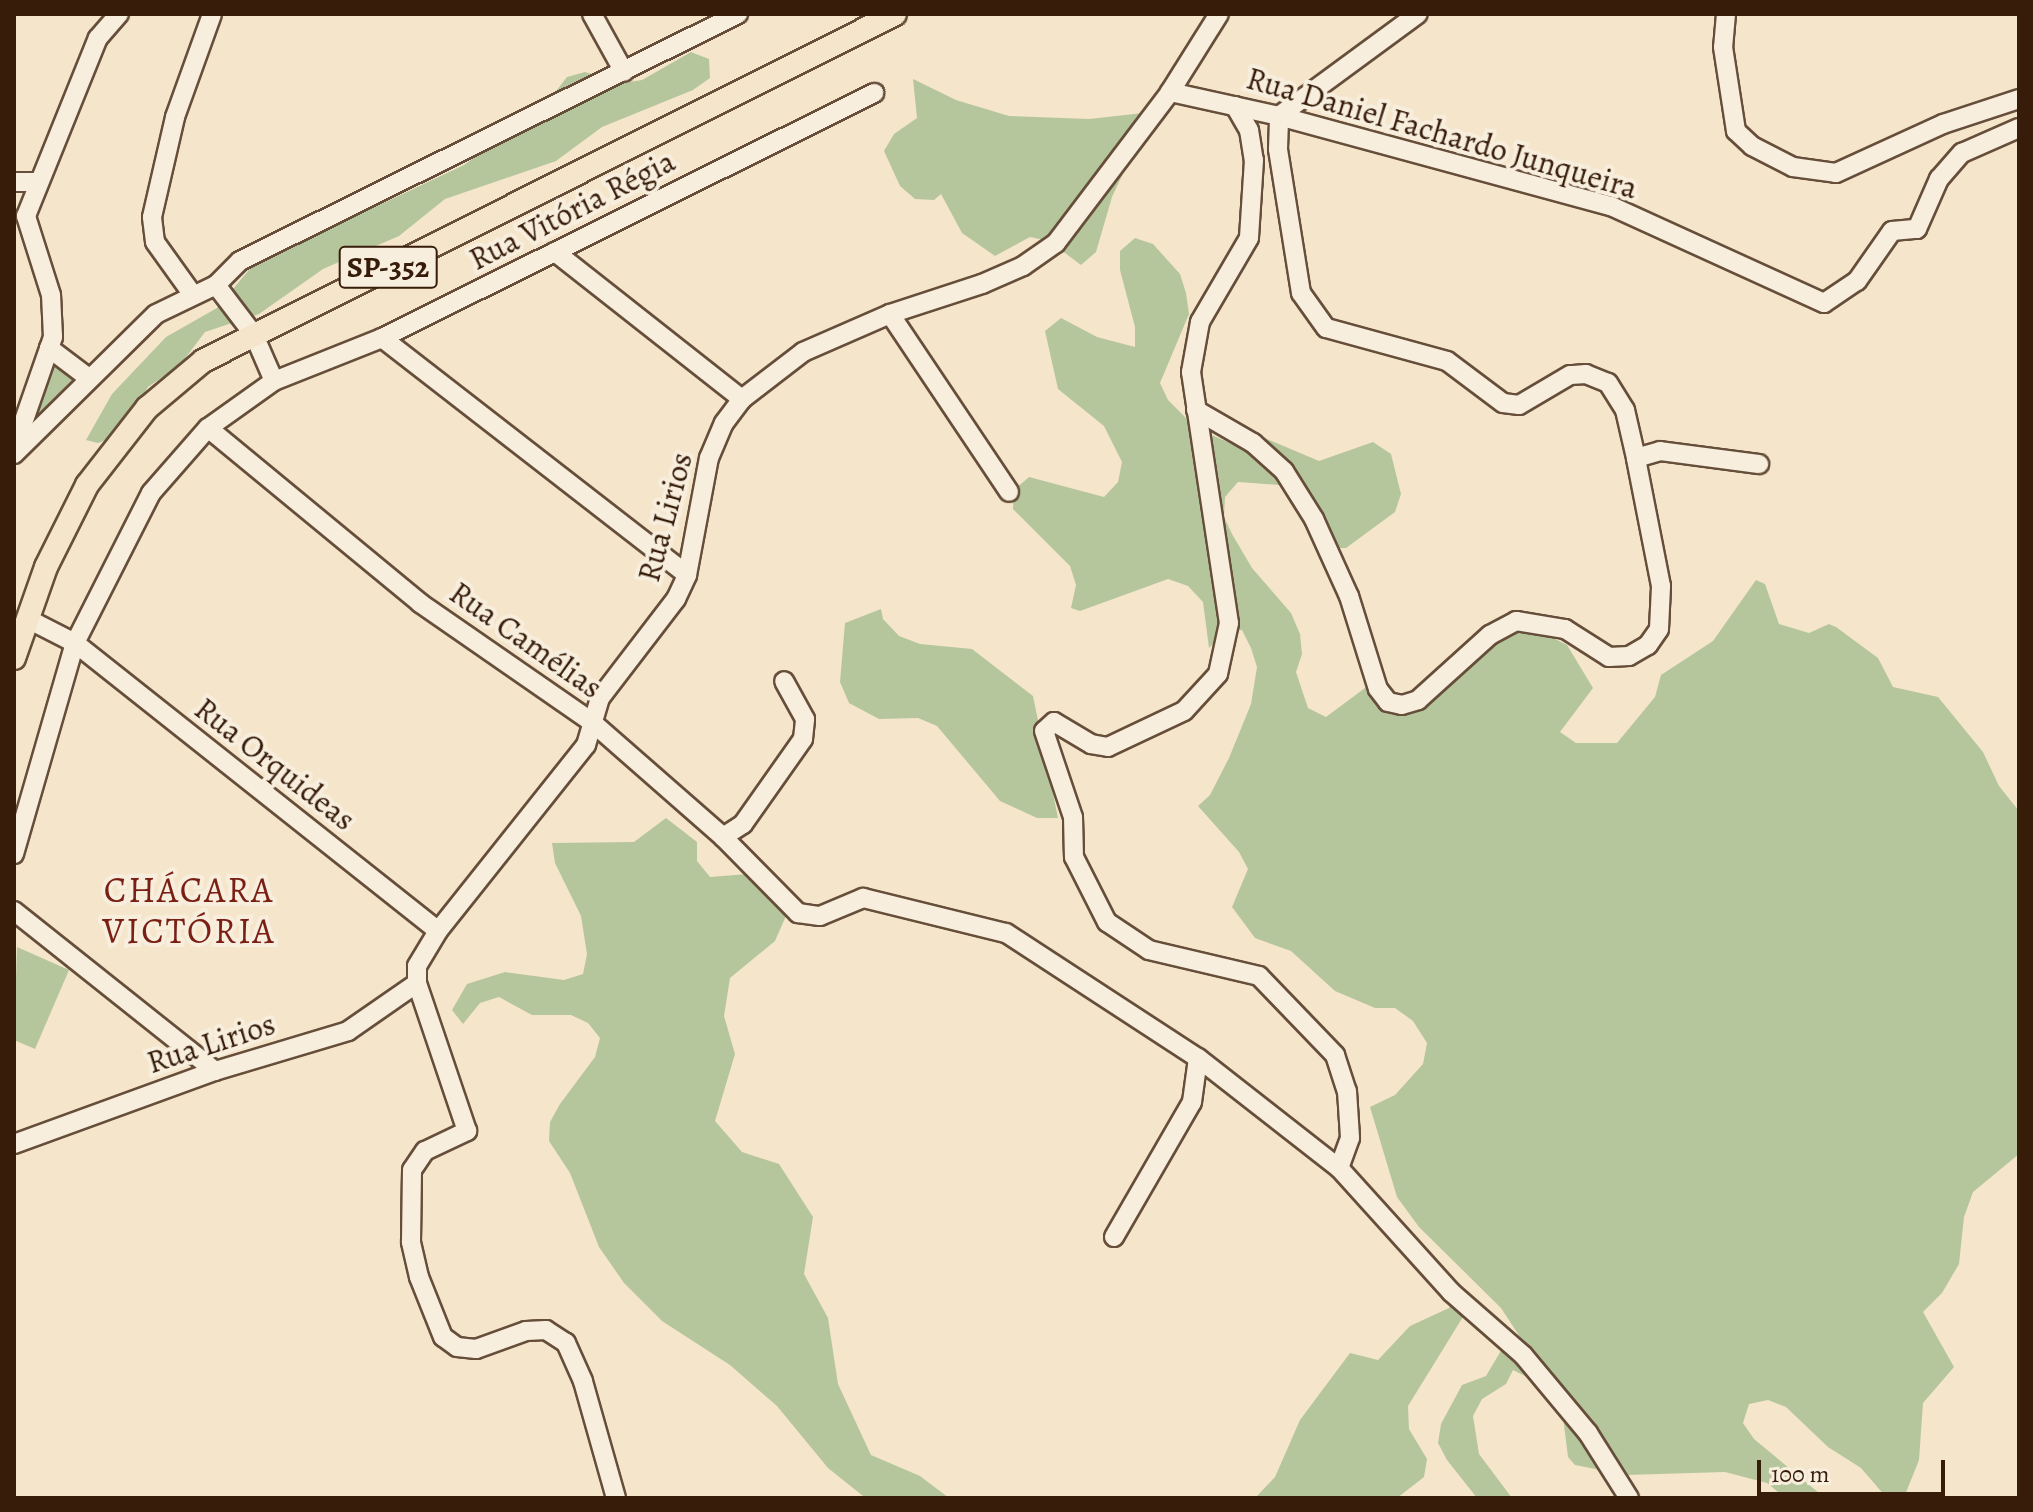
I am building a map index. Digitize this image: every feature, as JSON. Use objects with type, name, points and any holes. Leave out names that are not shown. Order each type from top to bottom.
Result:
[{"type":"main road","name":"SP-352","points":[[14,658],[65,524],[114,447],[172,385],[254,335],[895,14]]},
{"type":"street","points":[[14,451],[49,348],[51,295],[26,216],[37,182],[50,160],[98,38],[119,14]]},
{"type":"street","points":[[592,14],[624,72]]},
{"type":"street","points":[[14,451],[156,314],[216,285],[240,261],[738,14]]},
{"type":"street","name":"Rua Lirios","points":[[14,1144],[215,1071],[348,1031],[417,983],[417,966],[438,931],[586,745],[600,698],[676,599],[687,575],[709,458],[724,423],[742,399],[803,352],[890,314],[1023,266],[1056,243],[1170,92],[1219,14]]},
{"type":"street","points":[[1196,410],[1253,443],[1284,471],[1314,519],[1349,596],[1378,689],[1388,702],[1402,705],[1418,700],[1490,635],[1516,621],[1565,629],[1609,657],[1629,656],[1648,645],[1659,629],[1663,609],[1636,458],[1625,410],[1608,383],[1586,374],[1570,375],[1519,405],[1503,403],[1447,361],[1419,349],[1346,337],[1312,315],[1292,254],[1279,116],[1418,14]]},
{"type":"street","points":[[1726,14],[1723,47],[1736,131],[1752,146],[1793,167],[1836,173],[1943,124],[2019,99]]},
{"type":"street","points":[[193,295],[155,242],[152,217],[175,117],[210,16]]},
{"type":"street","name":"Rua Daniel Fachardo Junqueira","points":[[1170,92],[1279,116],[1611,206],[1824,303],[1857,281],[1892,231],[1917,229],[1939,179],[1962,153],[2019,128]]},
{"type":"street","name":"Rua Vitória Régia","points":[[14,854],[75,643],[151,493],[208,428],[274,381],[382,338],[874,93]]},
{"type":"street","points":[[1235,106],[1249,130],[1253,202],[1242,256],[1200,322],[1193,346],[1196,410],[1229,623],[1218,674],[1184,711],[1108,747],[1091,744],[1054,722],[1044,731],[1073,817],[1074,857],[1107,922],[1149,950],[1259,976],[1335,1055],[1347,1091],[1350,1138],[1339,1168]]},
{"type":"street","points":[[14,182],[37,182]]},
{"type":"street","points":[[555,252],[742,399]]},
{"type":"street","points":[[216,285],[254,335],[274,381]]},
{"type":"street","points":[[890,314],[1009,492]]},
{"type":"street","points":[[382,338],[687,575]]},
{"type":"street","points":[[49,348],[90,379]]},
{"type":"street","name":"Rua Camélias","points":[[208,428],[420,603],[593,723],[723,837],[798,913],[820,916],[863,898],[1006,933],[1198,1058]]},
{"type":"street","points":[[1636,458],[1660,451],[1759,464]]},
{"type":"street","name":"Rua Orquideas","points":[[28,619],[75,643],[438,931]]},
{"type":"street","points":[[723,837],[743,824],[803,739],[805,719],[784,681]]},
{"type":"street","points":[[14,911],[215,1071]]},
{"type":"street","points":[[417,983],[467,1131],[425,1151],[412,1170],[412,1254],[427,1298],[443,1337],[457,1347],[476,1349],[546,1330],[566,1343],[583,1381],[616,1498]]},
{"type":"street","points":[[1198,1058],[1339,1168],[1451,1292],[1523,1355],[1588,1433],[1629,1498]]},
{"type":"street","points":[[1114,1237],[1192,1102],[1198,1058]]},
{"type":"green space","points":[[691,52],[709,59],[710,78],[693,90],[602,127],[556,161],[445,199],[399,236],[323,269],[259,314],[205,332],[180,365],[148,387],[117,436],[98,443],[86,440],[112,394],[166,337],[217,308],[254,264],[464,165],[543,108],[567,77],[585,72],[623,83],[642,80]]},
{"type":"green space","points":[[913,79],[956,100],[1009,116],[1089,119],[1152,112],[1112,197],[1096,252],[1081,265],[1049,241],[1030,237],[995,256],[962,233],[941,194],[934,200],[915,199],[900,186],[884,151],[894,134],[917,118]]},
{"type":"green space","points":[[1135,238],[1153,244],[1180,274],[1189,314],[1160,383],[1168,400],[1196,428],[1232,444],[1255,434],[1319,461],[1373,442],[1391,454],[1401,494],[1395,512],[1346,548],[1326,548],[1279,485],[1238,482],[1225,497],[1224,517],[1232,534],[1252,568],[1291,613],[1300,634],[1302,654],[1296,672],[1308,708],[1326,717],[1369,685],[1380,695],[1410,697],[1501,635],[1533,628],[1567,645],[1593,688],[1560,732],[1576,743],[1617,743],[1655,697],[1661,675],[1713,641],[1756,580],[1765,584],[1779,624],[1809,633],[1829,624],[1836,627],[1878,658],[1893,687],[1938,697],[1983,752],[1999,786],[2019,811],[2019,1154],[1973,1192],[1964,1217],[1959,1264],[1942,1293],[1923,1312],[1954,1367],[1923,1403],[1919,1460],[1905,1495],[1886,1497],[1861,1468],[1828,1447],[1786,1407],[1768,1400],[1749,1404],[1743,1423],[1754,1439],[1825,1498],[1785,1498],[1767,1483],[1725,1472],[1626,1475],[1575,1465],[1568,1457],[1563,1417],[1527,1377],[1513,1370],[1506,1384],[1482,1399],[1473,1416],[1479,1454],[1512,1498],[1477,1498],[1447,1460],[1438,1443],[1441,1424],[1462,1385],[1486,1376],[1502,1349],[1522,1340],[1501,1308],[1419,1227],[1397,1197],[1370,1107],[1395,1095],[1423,1064],[1427,1043],[1413,1021],[1395,1008],[1375,1008],[1335,991],[1291,951],[1255,938],[1232,907],[1248,869],[1239,852],[1198,806],[1210,795],[1251,704],[1257,667],[1251,648],[1242,630],[1224,633],[1209,648],[1203,602],[1188,586],[1168,579],[1080,611],[1071,608],[1076,585],[1070,566],[1013,509],[1014,490],[1029,477],[1104,497],[1118,482],[1122,462],[1104,426],[1058,389],[1045,331],[1061,318],[1097,337],[1135,347],[1135,327],[1120,270],[1120,251]]},
{"type":"green space","points":[[51,355],[85,380],[20,443]]},
{"type":"green space","points":[[881,609],[883,619],[899,636],[920,644],[972,649],[1033,696],[1058,818],[1037,818],[1000,801],[937,726],[918,718],[879,719],[849,703],[840,682],[845,623]]},
{"type":"green space","points":[[666,818],[697,842],[697,861],[710,877],[748,874],[792,902],[775,941],[730,978],[724,1016],[735,1054],[715,1121],[742,1152],[779,1164],[813,1217],[804,1274],[828,1318],[838,1384],[871,1455],[920,1476],[949,1498],[863,1496],[828,1468],[777,1406],[730,1365],[662,1321],[624,1283],[599,1247],[570,1173],[549,1141],[550,1122],[595,1057],[600,1038],[588,1023],[571,1015],[532,1015],[499,997],[480,1003],[463,1024],[452,1010],[467,984],[505,972],[564,980],[583,974],[587,954],[581,916],[555,863],[552,843],[634,842]]},
{"type":"green space","points":[[17,947],[69,970],[35,1049],[14,1040]]},
{"type":"green space","points":[[1452,1300],[1466,1312],[1408,1406],[1409,1429],[1427,1459],[1424,1477],[1397,1498],[1255,1498],[1275,1477],[1300,1420],[1350,1353],[1378,1360],[1410,1326],[1449,1308]]},
{"type":"district","name":"CHÁCARA VICTÓRIA","points":[[189,910]]}]
